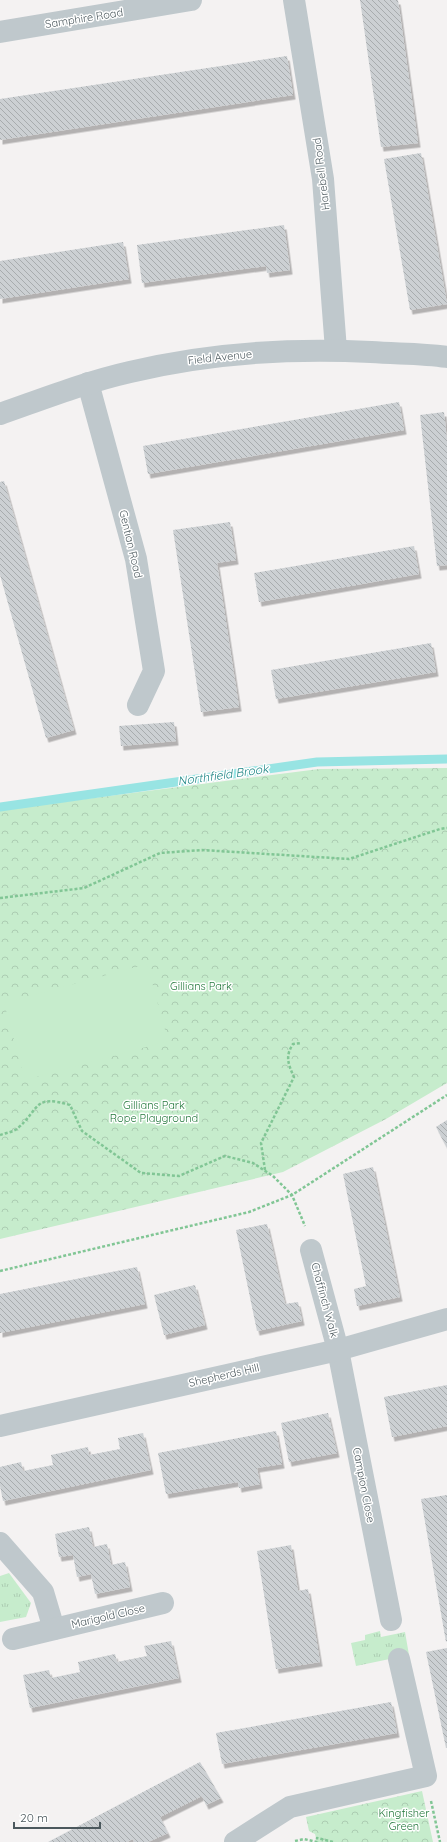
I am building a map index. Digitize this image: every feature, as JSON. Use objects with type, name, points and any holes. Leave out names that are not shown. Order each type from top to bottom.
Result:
[{"type":"street","name":"Samphire Road","points":[[0,32],[192,0]]},
{"type":"street","name":"Harebell Road","points":[[294,0],[323,179],[336,350]]},
{"type":"street","name":"Field Avenue","points":[[0,414],[88,383],[130,372],[189,360],[286,351],[336,350],[428,354],[447,357]]},
{"type":"street","name":"Gentian Road","points":[[88,383],[136,559],[154,671],[138,705]]},
{"type":"street","name":"Chaffinch Walk","points":[[311,1250],[338,1350]]},
{"type":"street","name":"Shepherds Hill","points":[[0,1426],[338,1350],[447,1319]]},
{"type":"street","name":"Campion Close","points":[[338,1350],[391,1620]]},
{"type":"street","points":[[0,1543],[43,1592],[54,1629]]},
{"type":"street","name":"Marigold Close","points":[[13,1639],[163,1603]]},
{"type":"street","points":[[236,1842],[290,1807],[426,1776],[399,1659]]},
{"type":"path","points":[[0,898],[84,888],[160,853],[202,850],[349,859],[447,828]]},
{"type":"path","points":[[265,1170],[261,1143],[294,1076],[288,1064],[288,1051],[293,1044],[301,1043]]},
{"type":"path","points":[[0,1271],[249,1212],[292,1195],[447,1095]]},
{"type":"path","points":[[0,1135],[17,1129],[39,1103],[54,1101],[70,1105],[82,1131],[141,1173],[179,1176],[225,1156],[253,1163],[273,1176],[292,1195],[305,1225],[311,1250]]},
{"type":"path","points":[[426,1776],[440,1842]]},
{"type":"path","points":[[295,1841],[304,1839],[317,1842],[317,1838],[333,1842]]},
{"type":"green space","name":"Gillians Park","points":[[447,768],[447,1083],[386,1119],[283,1172],[0,1239],[0,810],[319,769]]},
{"type":"green space","points":[[147,964],[168,1041],[25,1080],[4,1003]]},
{"type":"green space","points":[[9,1573],[31,1603],[26,1617],[0,1622],[0,1576]]},
{"type":"green space","points":[[380,1631],[381,1637],[405,1632],[409,1655],[356,1666],[351,1643],[365,1640],[365,1635]]},
{"type":"green space","name":"Kingfisher Green","points":[[422,1791],[433,1842],[317,1842],[315,1834],[309,1831],[306,1817]]},
{"type":"building","points":[[360,0],[398,0],[418,143],[381,147]]},
{"type":"building","points":[[287,56],[293,95],[0,140],[0,99]]},
{"type":"building","points":[[421,153],[447,304],[410,310],[384,159]]},
{"type":"building","points":[[284,225],[290,270],[267,273],[266,266],[142,283],[137,245]]},
{"type":"building","points":[[123,242],[129,279],[0,299],[0,261]]},
{"type":"building","points":[[399,402],[404,430],[148,474],[143,446]]},
{"type":"building","points":[[444,412],[447,441],[447,565],[437,566],[420,415]]},
{"type":"building","points":[[4,481],[74,730],[46,738],[0,575],[0,482]]},
{"type":"building","points":[[230,522],[236,560],[217,563],[239,707],[201,712],[173,530]]},
{"type":"building","points":[[414,546],[419,574],[259,602],[254,573]]},
{"type":"building","points":[[431,643],[436,672],[276,699],[271,670]]},
{"type":"building","points":[[174,722],[176,741],[121,746],[119,726]]},
{"type":"building","points":[[447,1120],[447,1148],[436,1127]]},
{"type":"building","points":[[373,1167],[400,1297],[357,1306],[354,1289],[366,1286],[343,1174]]},
{"type":"building","points":[[267,1224],[285,1304],[298,1302],[302,1321],[257,1331],[236,1230]]},
{"type":"building","points":[[137,1267],[145,1304],[0,1333],[0,1294]]},
{"type":"building","points":[[195,1285],[205,1325],[164,1335],[154,1295]]},
{"type":"building","points":[[447,1385],[447,1426],[392,1437],[384,1397]]},
{"type":"building","points":[[328,1413],[337,1453],[289,1462],[281,1423]]},
{"type":"building","points":[[276,1431],[282,1464],[257,1468],[260,1484],[239,1488],[238,1482],[166,1494],[158,1453]]},
{"type":"building","points":[[143,1433],[151,1470],[3,1501],[0,1486],[0,1467],[21,1462],[23,1471],[53,1465],[51,1455],[88,1447],[89,1455],[120,1449],[118,1438]]},
{"type":"building","points":[[447,1495],[447,1641],[446,1642],[421,1499]]},
{"type":"building","points":[[89,1527],[93,1547],[107,1544],[111,1565],[125,1562],[130,1587],[95,1594],[91,1574],[77,1577],[73,1555],[59,1557],[55,1534]]},
{"type":"building","points":[[291,1545],[298,1591],[308,1589],[320,1662],[276,1669],[257,1551]]},
{"type":"building","points":[[171,1641],[179,1678],[30,1708],[23,1675],[49,1670],[51,1678],[80,1672],[78,1662],[115,1654],[117,1662],[147,1656],[144,1646]]},
{"type":"building","points":[[447,1648],[447,1748],[446,1748],[426,1652]]},
{"type":"building","points":[[391,1702],[397,1733],[222,1764],[216,1733]]},
{"type":"building","points":[[200,1762],[221,1798],[206,1805],[202,1796],[160,1817],[168,1833],[148,1842],[134,1842],[133,1839],[127,1842],[48,1842]]},
{"type":"waterway","name":"Northfield Brook","points":[[0,807],[317,762],[447,759]]},
{"type":"park label","name":"Gillians Park Rope Playground","points":[[154,1111]]}]
